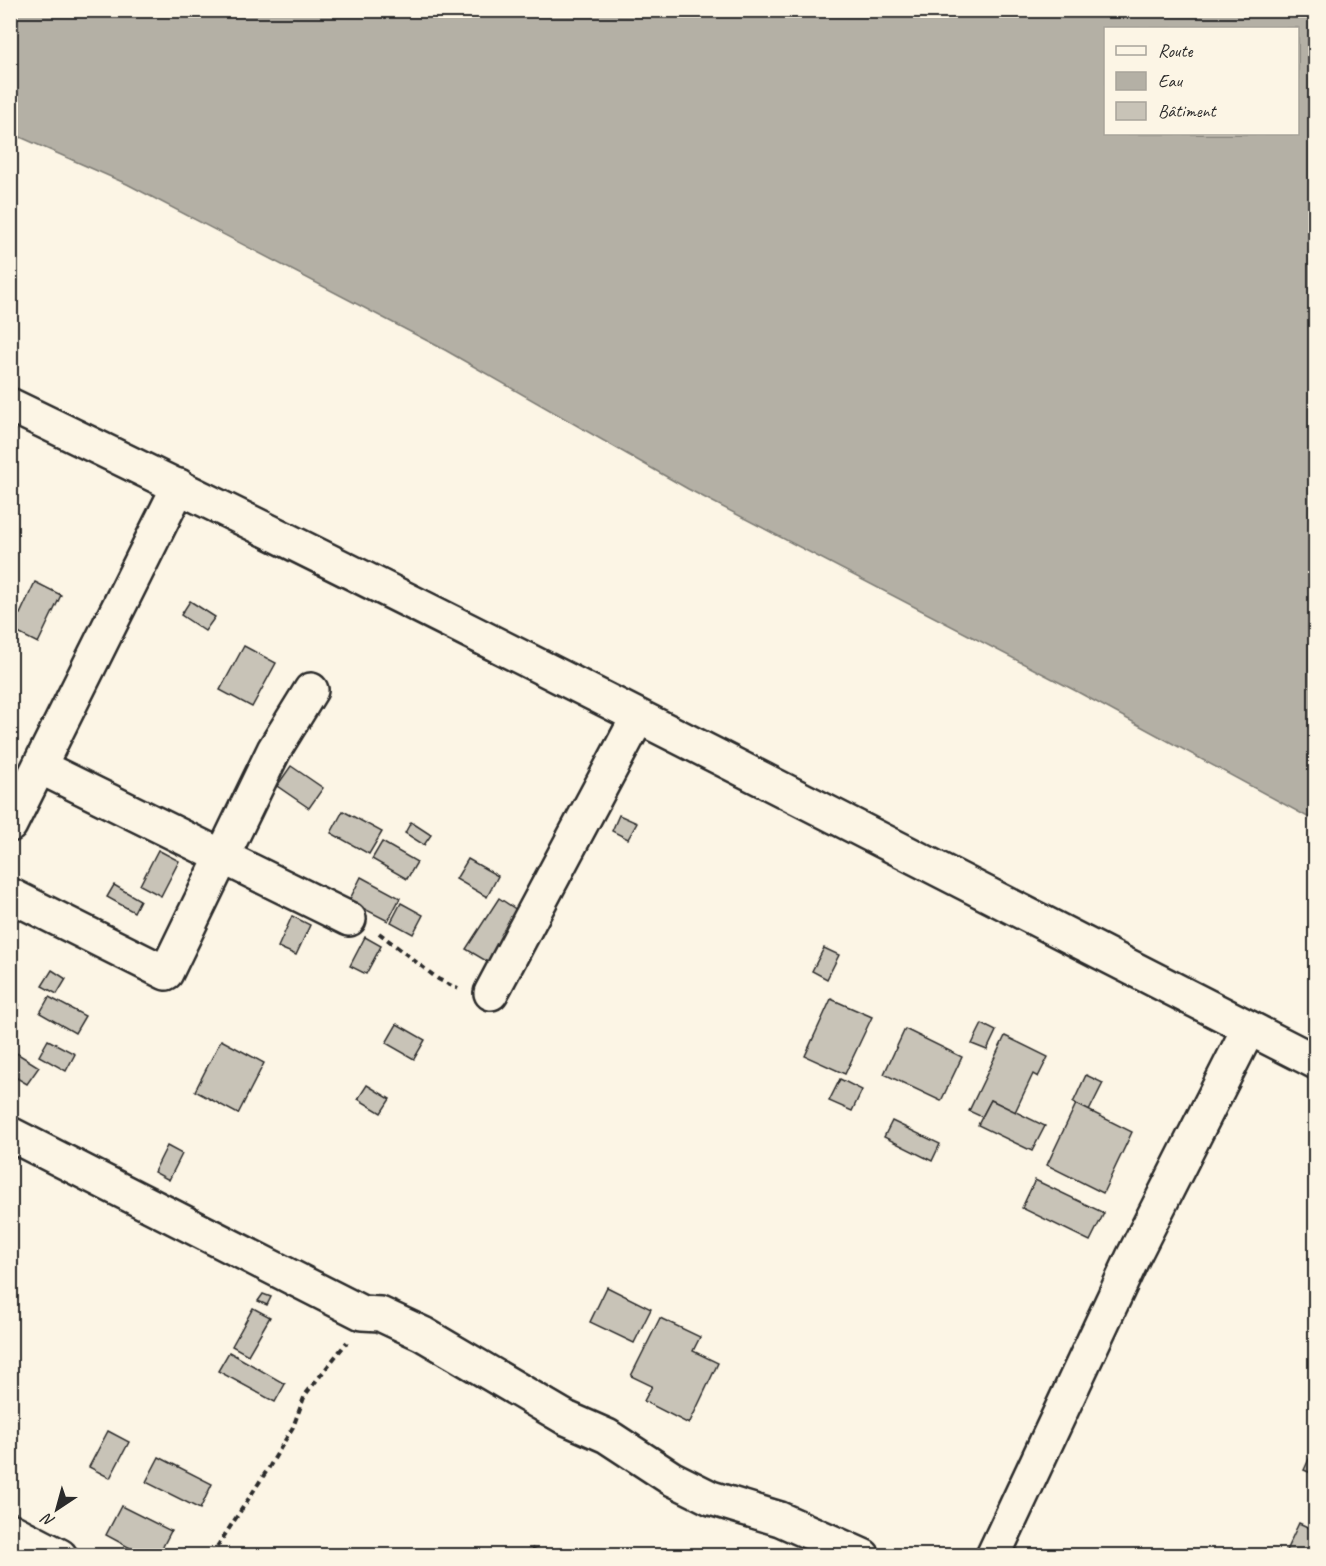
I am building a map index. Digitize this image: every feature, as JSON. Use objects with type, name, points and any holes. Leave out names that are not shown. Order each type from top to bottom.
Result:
[{"type":"street","points":[[10,405],[178,486],[638,717],[1316,1062]]},
{"type":"street","points":[[10,825],[178,486]]},
{"type":"street","points":[[10,895],[166,973],[274,750],[311,690]]},
{"type":"street","points":[[490,993],[638,717]]},
{"type":"street","points":[[40,767],[349,919]]},
{"type":"street","points":[[993,1556],[1133,1257],[1249,1028]]},
{"type":"street","points":[[10,1134],[362,1313],[380,1314],[423,1334],[566,1418],[607,1436],[671,1478],[711,1498],[780,1519],[863,1556]]},
{"type":"street","points":[[10,1530],[60,1556]]},
{"type":"path","points":[[349,919],[378,932],[438,979],[462,991],[490,993]]},
{"type":"path","points":[[211,1556],[293,1427],[305,1395],[347,1342],[362,1313]]},
{"type":"water","points":[[11,10],[1315,11],[1315,821],[1076,691],[688,489],[445,350],[127,184],[11,133]]},
{"type":"building","points":[[35,582],[61,595],[38,643],[10,629],[10,610],[20,614]]},
{"type":"building","points":[[190,601],[215,617],[205,631],[181,615]]},
{"type":"building","points":[[244,646],[276,663],[252,707],[220,690]]},
{"type":"building","points":[[291,766],[323,788],[309,808],[277,786]]},
{"type":"building","points":[[343,811],[382,832],[369,854],[331,833]]},
{"type":"building","points":[[619,815],[637,823],[628,839],[612,831]]},
{"type":"building","points":[[411,822],[431,835],[424,845],[405,833]]},
{"type":"building","points":[[382,842],[417,862],[407,879],[372,859]]},
{"type":"building","points":[[158,850],[179,861],[161,896],[140,885]]},
{"type":"building","points":[[468,859],[498,876],[487,897],[456,879]]},
{"type":"building","points":[[361,877],[400,898],[388,921],[349,901]]},
{"type":"building","points":[[114,885],[140,900],[134,912],[107,897]]},
{"type":"building","points":[[499,898],[520,912],[488,962],[466,949]]},
{"type":"building","points":[[401,903],[423,915],[413,934],[391,922]]},
{"type":"building","points":[[292,916],[310,925],[296,955],[278,947]]},
{"type":"building","points":[[365,937],[381,946],[366,974],[350,966]]},
{"type":"building","points":[[824,948],[839,955],[827,979],[812,971]]},
{"type":"building","points":[[52,970],[66,979],[57,994],[42,986]]},
{"type":"building","points":[[49,997],[85,1016],[75,1033],[40,1013]]},
{"type":"building","points":[[831,999],[872,1017],[845,1074],[805,1056]]},
{"type":"building","points":[[10,1001],[19,1005],[10,1024]]},
{"type":"building","points":[[397,1024],[425,1040],[414,1059],[386,1043]]},
{"type":"building","points":[[982,1024],[996,1031],[987,1050],[972,1044]]},
{"type":"building","points":[[905,1029],[962,1057],[941,1101],[884,1074]]},
{"type":"building","points":[[1005,1036],[1048,1057],[1038,1077],[1033,1074],[1015,1112],[991,1100],[982,1117],[969,1111]]},
{"type":"building","points":[[48,1040],[75,1054],[66,1071],[39,1056]]},
{"type":"building","points":[[221,1040],[264,1063],[238,1114],[195,1091]]},
{"type":"building","points":[[10,1049],[39,1067],[27,1084],[10,1074]]},
{"type":"building","points":[[1086,1075],[1103,1083],[1089,1111],[1073,1103]]},
{"type":"building","points":[[840,1079],[862,1090],[852,1111],[829,1101]]},
{"type":"building","points":[[367,1085],[390,1099],[381,1113],[358,1099]]},
{"type":"building","points":[[991,1100],[1045,1126],[1032,1151],[978,1125]]},
{"type":"building","points":[[1076,1104],[1132,1132],[1103,1193],[1047,1165]]},
{"type":"building","points":[[892,1121],[940,1144],[932,1161],[884,1137]]},
{"type":"building","points":[[167,1146],[182,1154],[169,1180],[154,1172]]},
{"type":"building","points":[[1035,1180],[1104,1213],[1090,1241],[1022,1208]]},
{"type":"building","points":[[607,1287],[651,1309],[634,1343],[590,1322]]},
{"type":"building","points":[[263,1294],[271,1297],[267,1305],[258,1301]]},
{"type":"building","points":[[253,1308],[270,1317],[248,1355],[232,1346]]},
{"type":"building","points":[[660,1318],[700,1337],[693,1351],[718,1363],[689,1424],[644,1401],[652,1386],[631,1376]]},
{"type":"building","points":[[229,1352],[285,1384],[275,1402],[218,1371]]},
{"type":"building","points":[[108,1431],[129,1442],[110,1478],[89,1467]]},
{"type":"building","points":[[1316,1444],[1316,1475],[1304,1470]]},
{"type":"building","points":[[159,1457],[212,1484],[200,1509],[146,1482]]},
{"type":"building","points":[[121,1506],[171,1531],[158,1556],[145,1556],[106,1535]]},
{"type":"building","points":[[1299,1523],[1316,1531],[1316,1556],[1284,1555]]},
{"type":"building","points":[[533,1548],[547,1556],[530,1556]]}]
